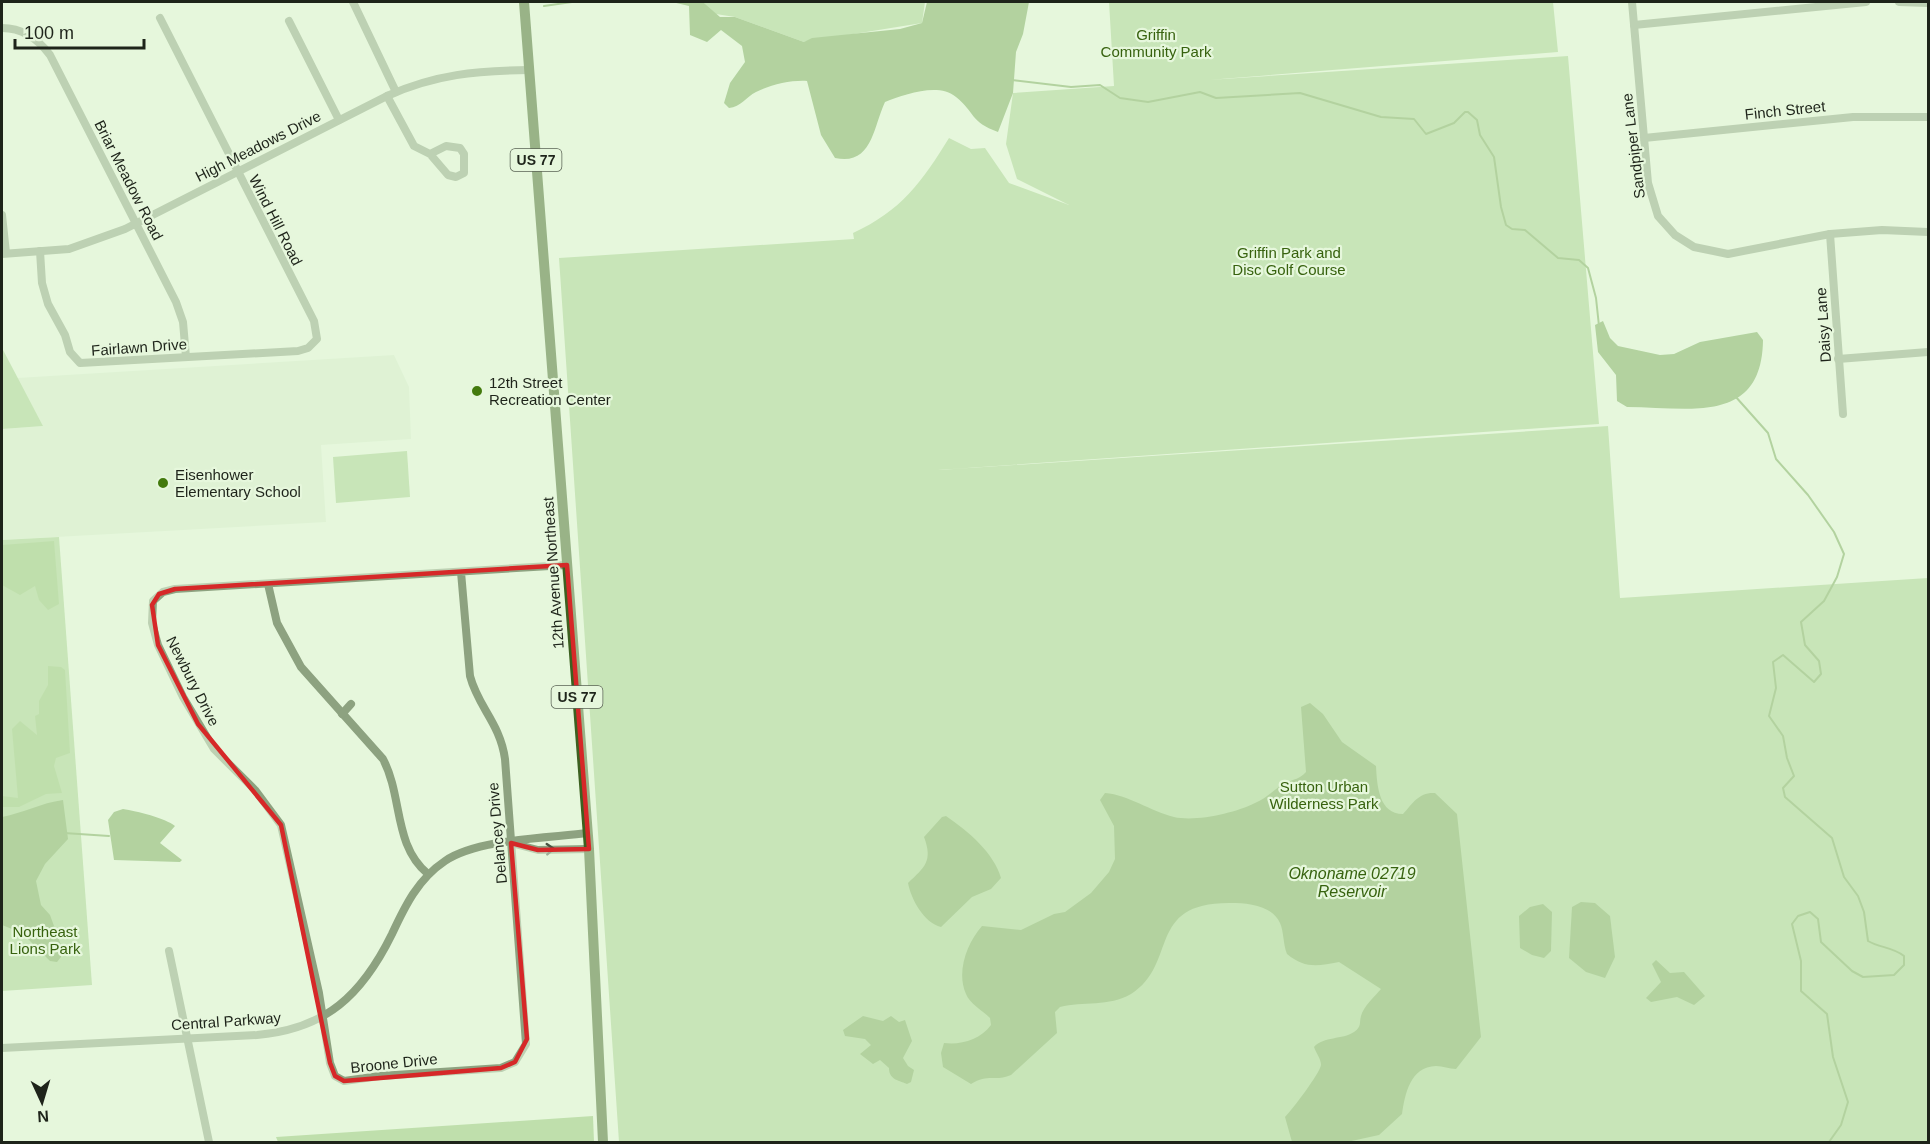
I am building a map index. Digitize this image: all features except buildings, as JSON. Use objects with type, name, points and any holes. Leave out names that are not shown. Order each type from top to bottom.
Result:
[{"type":"main road","name":"12th Avenue Northeast","points":[[524,2],[588,833],[603,1143]]},
{"type":"street","points":[[352,2],[411,141],[420,150],[430,154]]},
{"type":"street","name":"Sandpiper Lane","points":[[1632,2],[1647,183],[1658,216],[1675,235],[1694,247],[1728,254],[1830,234],[1882,230],[1929,232]]},
{"type":"street","points":[[1751,2],[1752,13]]},
{"type":"street","points":[[1634,25],[1866,2]]},
{"type":"street","points":[[1899,2],[1929,3]]},
{"type":"street","name":"Wind Hill Road","points":[[160,18],[314,321],[317,339]]},
{"type":"street","points":[[289,21],[339,120]]},
{"type":"street","name":"Briar Meadow Road","points":[[2,28],[21,31],[38,41],[50,55],[180,313],[186,357]]},
{"type":"street","name":"High Meadows Drive","points":[[4,253],[79,247],[136,224],[339,120],[423,80],[451,74],[529,70]]},
{"type":"street","name":"Finch Street","points":[[1644,138],[1853,117],[1929,117]]},
{"type":"street","points":[[2,215],[4,253]]},
{"type":"street","name":"Daisy Lane","points":[[1830,234],[1843,414]]},
{"type":"street","name":"Fairlawn Drive","points":[[40,251],[42,283],[48,304],[76,360],[86,364],[298,351],[308,348],[317,339]]},
{"type":"street","points":[[1838,359],[1929,352]]},
{"type":"street","name":"Newbury Drive","points":[[321,1017],[318,993],[281,825],[266,803],[207,739],[164,662],[152,623],[153,601],[163,592],[567,565]]},
{"type":"street","name":"Delancey Drive","points":[[461,572],[470,676],[474,688],[501,737],[526,1044],[519,1058],[511,1065],[482,1068]]},
{"type":"street","points":[[268,584],[274,613],[286,640],[314,684],[357,727],[383,759],[391,776],[406,845],[415,862],[428,874]]},
{"type":"street","points":[[342,714],[351,704]]},
{"type":"street","name":"Central Parkway","points":[[2,1048],[279,1033],[321,1017],[344,1002],[360,987],[412,895],[428,874],[464,851],[588,833]]},
{"type":"street","name":"Central Parkway","points":[[511,843],[538,850],[589,849]]},
{"type":"street","points":[[169,951],[208,1143]]},
{"type":"street","name":"Broone Drive","points":[[321,1017],[333,1073],[344,1082],[482,1068]]},
{"type":"highlighted area","points":[[567,565],[589,849],[538,850],[511,843],[527,1039],[515,1062],[501,1068],[344,1081],[335,1076],[330,1063],[281,825],[198,724],[158,645],[152,605],[159,594],[175,589]]},
{"type":"shaded area","name":"Eisenhower Elementary School","points":[[394,355],[409,387],[411,439],[321,445],[326,522],[2,540],[2,429],[43,426],[17,378]]},
{"type":"shaded area","points":[[54,541],[59,604],[48,610],[39,600],[35,586],[20,595],[2,585],[2,545]]},
{"type":"shaded area","points":[[48,666],[61,667],[65,670],[70,753],[56,758],[54,766],[62,793],[46,794],[19,807],[2,807],[2,796],[18,798],[12,729],[20,721],[37,735],[35,716],[39,714],[39,701],[48,685]]},
{"type":"shaded area","points":[[593,1116],[594,1142],[278,1142],[276,1137]]},
{"type":"green space","points":[[703,2],[925,2],[922,23],[804,42],[735,17],[716,14]]},
{"type":"green space","name":"Sutton Urban Wilderness Park","points":[[1109,2],[1553,2],[1558,52],[1208,80],[1568,56],[1599,424],[938,470],[1608,426],[1620,598],[1928,578],[1928,1142],[619,1142],[559,258],[854,239],[853,233],[884,215],[909,194],[949,138],[971,149],[985,148],[1009,183],[1069,205],[1017,179],[1006,144],[1013,93],[1114,86]]},
{"type":"green space","points":[[2,348],[43,426],[2,429]]},
{"type":"green space","points":[[407,451],[410,497],[336,503],[333,457]]},
{"type":"green space","name":"Northeast Lions Park","points":[[59,537],[92,985],[2,991],[2,540]]},
{"type":"water","points":[[672,2],[703,2],[720,17],[735,17],[804,42],[812,38],[900,29],[922,23],[927,2],[1029,2],[1023,34],[1016,52],[1013,93],[998,132],[982,124],[962,102],[949,93],[940,90],[921,91],[885,102],[874,133],[864,151],[847,159],[835,158],[821,135],[807,81],[788,82],[768,87],[752,94],[737,106],[729,108],[724,103],[730,83],[745,62],[742,46],[721,30],[707,42],[690,35],[689,6]]},
{"type":"water","points":[[1603,321],[1610,338],[1618,346],[1660,355],[1674,354],[1700,342],[1757,332],[1763,340],[1759,368],[1750,387],[1736,399],[1718,406],[1674,409],[1627,407],[1617,401],[1616,375],[1598,352],[1595,325]]},
{"type":"water","name":"Oknoname 02719 Reservoir","points":[[1310,703],[1323,714],[1342,742],[1376,766],[1381,798],[1389,809],[1403,814],[1420,796],[1435,793],[1457,814],[1481,1037],[1456,1069],[1436,1066],[1420,1071],[1407,1090],[1402,1114],[1379,1135],[1347,1142],[1292,1142],[1285,1117],[1321,1065],[1314,1047],[1323,1041],[1357,1030],[1364,1009],[1381,989],[1339,962],[1312,965],[1294,959],[1287,954],[1280,923],[1271,912],[1259,906],[1231,903],[1204,905],[1186,913],[1174,923],[1155,967],[1146,981],[1131,994],[1114,1001],[1060,1007],[1055,1012],[1057,1033],[1011,1075],[982,1079],[971,1084],[943,1067],[941,1053],[944,1043],[957,1043],[976,1038],[991,1025],[990,1018],[968,997],[962,976],[968,949],[982,926],[1021,930],[1054,914],[1065,912],[1091,893],[1109,872],[1115,859],[1114,826],[1100,800],[1105,793],[1183,818],[1215,816],[1247,807],[1306,772],[1301,707]]},
{"type":"water","points":[[63,800],[68,839],[45,864],[36,881],[41,905],[50,915],[61,945],[61,957],[57,962],[50,961],[22,933],[2,925],[2,817]]},
{"type":"water","points":[[123,809],[143,813],[175,826],[160,843],[182,860],[180,862],[114,860],[108,820],[114,812]]},
{"type":"water","points":[[946,816],[963,828],[986,851],[1001,878],[991,889],[972,897],[941,927],[929,921],[919,910],[908,883],[926,863],[928,852],[924,837],[942,817]]},
{"type":"water","points":[[1581,902],[1595,903],[1610,916],[1615,957],[1605,978],[1586,972],[1569,958],[1572,907]]},
{"type":"water","points":[[1543,904],[1552,912],[1551,951],[1544,958],[1532,955],[1520,948],[1519,916],[1530,907]]},
{"type":"water","points":[[1656,960],[1670,973],[1684,972],[1705,996],[1694,1005],[1677,997],[1651,1002],[1646,998],[1661,982],[1652,964]]},
{"type":"water","points":[[863,1016],[883,1021],[891,1016],[899,1022],[905,1020],[912,1041],[903,1058],[914,1070],[911,1082],[907,1084],[894,1079],[890,1075],[889,1068],[880,1060],[873,1064],[860,1054],[871,1045],[865,1039],[845,1036],[843,1030]]},
{"type":"waterway","points":[[544,6],[572,2]]},
{"type":"waterway","points":[[1012,80],[1071,87],[1100,85],[1120,98],[1148,102],[1200,92],[1216,98],[1300,93],[1381,117],[1414,119],[1426,134],[1454,123],[1465,112],[1468,112],[1477,120],[1480,135],[1494,157],[1506,225],[1512,229],[1525,230],[1558,258],[1579,260],[1588,268],[1596,298],[1599,326]]},
{"type":"waterway","points":[[1735,396],[1768,433],[1776,459],[1808,495],[1834,532],[1844,554],[1837,577],[1824,601],[1801,622],[1805,645],[1819,661],[1821,674],[1814,682],[1783,655],[1773,662],[1776,688],[1769,716],[1783,736],[1787,758],[1794,776],[1783,788],[1785,797],[1832,838],[1844,877],[1858,896],[1864,912],[1868,941],[1904,956],[1904,965],[1894,975],[1863,977],[1852,971],[1821,942],[1818,919],[1810,912],[1798,916],[1792,924],[1801,961],[1801,991],[1827,1014],[1833,1057],[1848,1102],[1841,1125],[1829,1142]]},
{"type":"waterway","points":[[64,833],[109,836]]},
{"type":"place","name":"12th Street Recreation Center","points":[[477,391]]},
{"type":"place","name":"Eisenhower Elementary School","points":[[163,483]]},
{"type":"park label","name":"Griffin Community Park","points":[[1156,42]]},
{"type":"park label","name":"Griffin Park and Disc Golf Course","points":[[1289,260]]}]
